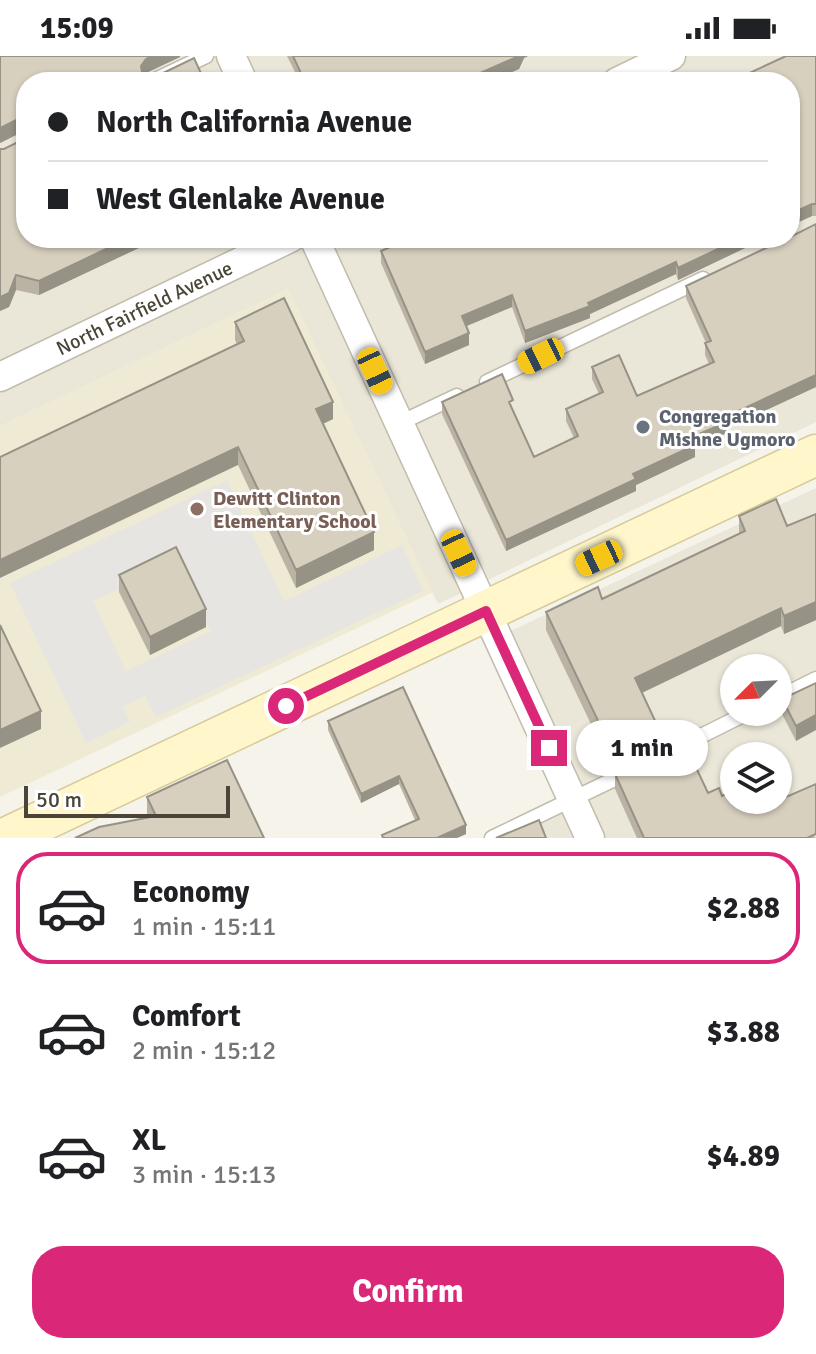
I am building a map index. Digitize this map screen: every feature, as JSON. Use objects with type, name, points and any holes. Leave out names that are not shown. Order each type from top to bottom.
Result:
[{"type":"main road","points":[[6,838],[816,455]]},
{"type":"street","points":[[638,72],[671,56]]},
{"type":"street","name":"North Fairfield Avenue","points":[[0,377],[269,248]]},
{"type":"street","points":[[319,248],[590,838]]},
{"type":"lane","points":[[172,72],[206,56]]},
{"type":"lane","points":[[400,423],[717,272]]},
{"type":"lane","points":[[792,691],[816,679]]},
{"type":"lane","points":[[492,838],[721,726]]},
{"type":"shaded area","points":[[0,56],[816,56],[816,422],[438,604],[288,289],[0,426]]},
{"type":"shaded area","name":"Dewitt Clinton Elementary School","points":[[288,289],[433,592],[0,797],[0,426]]},
{"type":"shaded area","points":[[227,480],[284,601],[402,545],[423,591],[156,717],[145,696],[123,707],[130,722],[86,743],[10,583]],"holes":[[[178,561],[211,631],[126,671],[93,601]]]},
{"type":"shaded area","points":[[816,488],[816,838],[504,838],[580,801],[504,634]]},
{"type":"building","points":[[0,56],[152,56],[141,66],[142,72],[16,72],[16,120],[0,128]]},
{"type":"building","points":[[293,56],[519,56],[483,72],[300,72]]},
{"type":"building","points":[[786,56],[816,56],[816,204],[800,209],[800,72],[752,72]]},
{"type":"building","points":[[194,58],[200,72],[165,72]]},
{"type":"building","points":[[16,143],[16,248],[108,248],[39,281],[16,275],[9,293],[0,297],[0,149]]},
{"type":"building","points":[[816,224],[816,375],[725,417],[727,422],[692,437],[695,445],[633,474],[636,479],[506,540],[442,402],[502,374],[513,400],[509,402],[534,457],[578,436],[566,409],[603,392],[592,367],[619,355],[637,396],[714,362],[705,343],[711,341],[686,286],[766,248],[800,248],[800,232]]},
{"type":"building","points":[[388,248],[720,248],[678,268],[676,262],[588,303],[590,306],[525,331],[512,295],[462,316],[469,333],[425,352],[381,251]]},
{"type":"building","points":[[284,298],[333,402],[316,409],[374,532],[296,570],[238,447],[0,560],[0,457],[244,341],[235,322]]},
{"type":"building","points":[[776,499],[787,526],[816,514],[816,602],[784,616],[781,608],[635,678],[658,727],[612,750],[546,612],[598,587],[602,599],[745,531],[739,516]]},
{"type":"building","points":[[176,547],[206,609],[150,637],[119,575]]},
{"type":"building","points":[[0,625],[41,711],[0,730]]},
{"type":"building","points":[[816,683],[816,715],[796,726],[792,718],[792,694]]},
{"type":"building","points":[[403,687],[466,825],[437,838],[383,838],[382,835],[419,819],[399,776],[361,794],[328,721]]},
{"type":"building","points":[[684,742],[708,793],[719,788],[720,814],[792,814],[792,794],[816,784],[816,834],[807,838],[644,838],[615,774]]},
{"type":"building","points":[[227,760],[264,838],[75,838],[99,827],[156,816],[147,797]]},
{"type":"building","points":[[539,820],[546,838],[496,838]]},
{"type":"place","name":"Congregation Mishne Ugmoro","points":[[643,427]]},
{"type":"place","name":"Dewitt Clinton Elementary School","points":[[197,509]]},
{"type":"route","points":[[286,706],[486,611],[549,748]]}]
